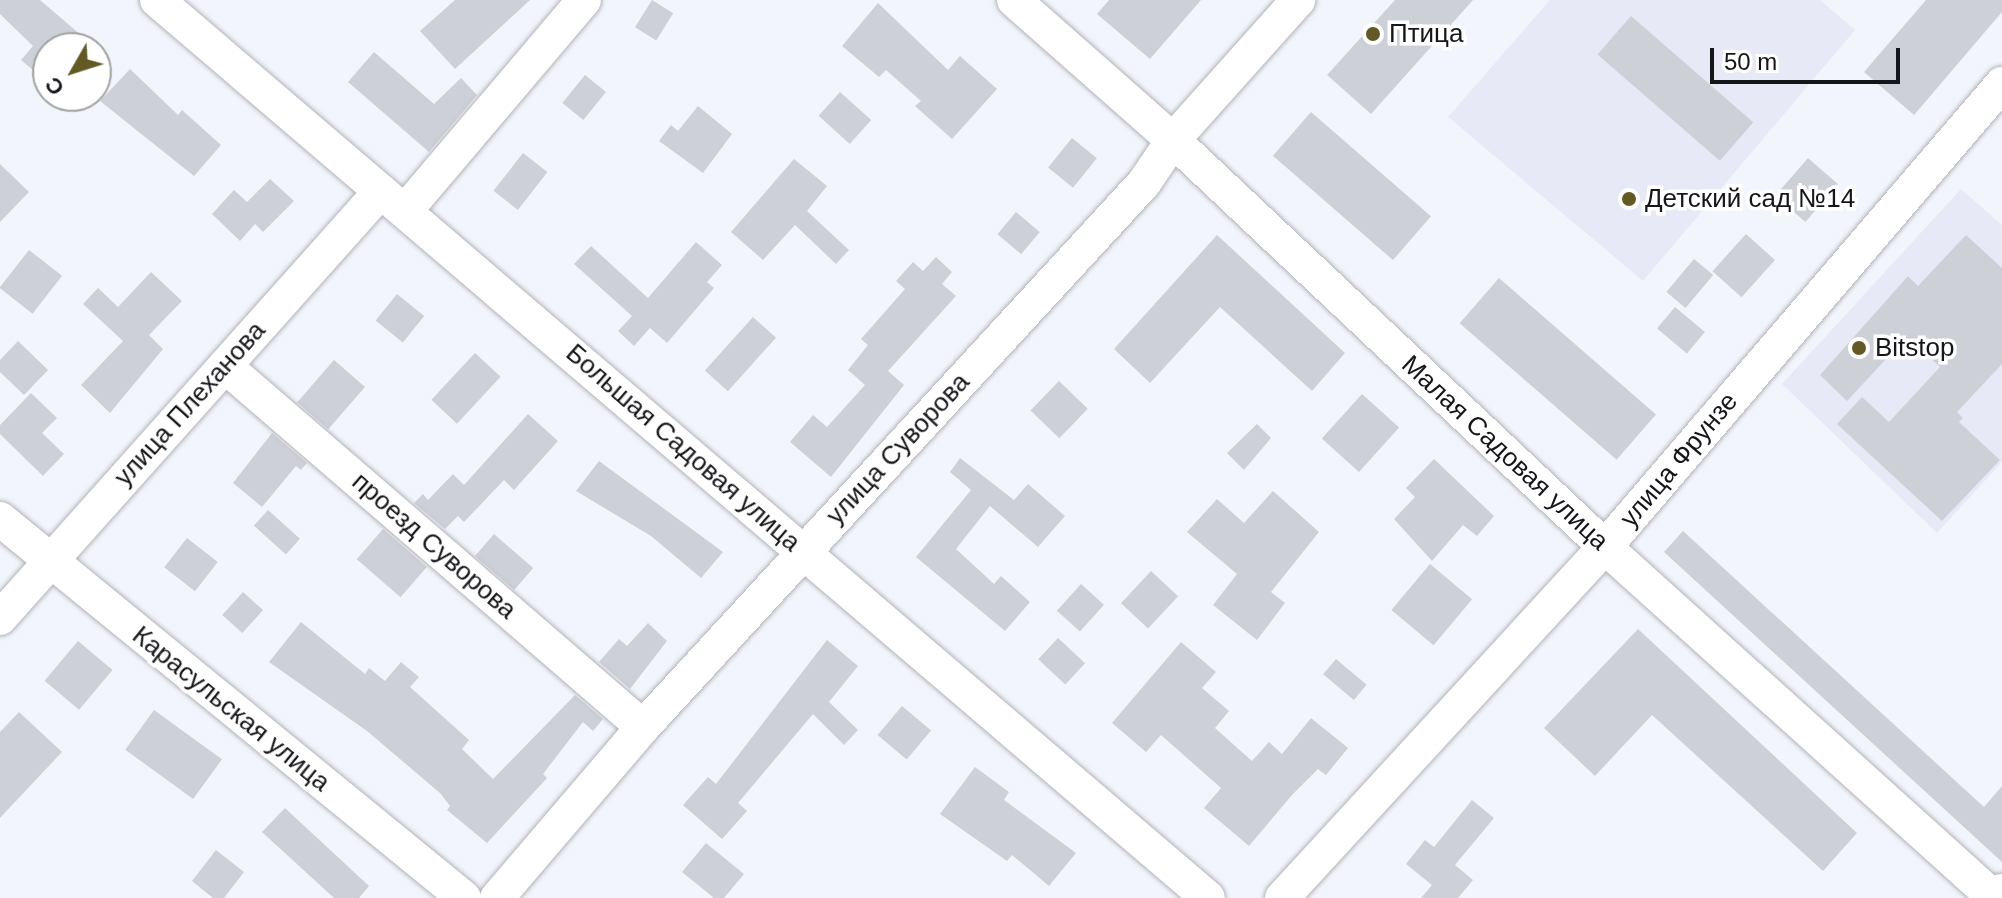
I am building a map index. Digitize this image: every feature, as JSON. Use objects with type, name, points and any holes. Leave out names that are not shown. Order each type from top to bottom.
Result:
[{"type":"street","name":"Большая Садовая улица","points":[[157,0],[1208,898]]},
{"type":"street","name":"улица Плеханова","points":[[0,618],[225,366],[394,200],[584,0]]},
{"type":"street","name":"Малая Садовая улица","points":[[1014,0],[1173,140],[1605,547],[1993,894]]},
{"type":"street","name":"улица Суворова","points":[[497,898],[643,727],[1144,183],[1173,140],[1298,0]]},
{"type":"street","name":"улица Фрунзе","points":[[1282,898],[1605,547],[2002,84]]},
{"type":"street","name":"проезд Суворова","points":[[225,366],[643,727]]},
{"type":"street","name":"Карасульская улица","points":[[0,519],[464,898]]},
{"type":"shaded area","name":"Детский сад №14","points":[[1550,0],[1820,0],[1855,30],[1643,281],[1448,117]]},
{"type":"shaded area","points":[[1961,189],[2002,225],[2002,462],[1937,533],[1782,384]]},
{"type":"building","points":[[0,0],[40,0],[77,32],[32,32],[32,45],[0,14]]},
{"type":"building","points":[[455,0],[530,0],[455,69],[420,31]]},
{"type":"building","points":[[652,0],[673,13],[656,40],[635,27]]},
{"type":"building","points":[[1109,0],[1201,0],[1150,59],[1097,14]]},
{"type":"building","points":[[1395,0],[1473,0],[1371,114],[1327,75]]},
{"type":"building","points":[[1926,0],[2002,0],[2002,12],[1914,115],[1864,72]]},
{"type":"building","points":[[878,3],[948,70],[960,56],[997,89],[952,139],[915,106],[921,101],[886,70],[879,77],[842,46]]},
{"type":"building","points":[[1631,16],[1753,122],[1720,161],[1598,54]]},
{"type":"building","points":[[32,47],[32,69],[21,60]]},
{"type":"building","points":[[374,52],[434,104],[461,78],[477,95],[429,152],[348,82]]},
{"type":"building","points":[[130,69],[178,115],[182,110],[221,145],[194,176],[112,111],[112,88]]},
{"type":"building","points":[[585,75],[606,92],[583,120],[562,103]]},
{"type":"building","points":[[840,92],[871,120],[850,144],[819,116]]},
{"type":"building","points":[[698,106],[732,134],[703,173],[659,141],[671,125],[678,131]]},
{"type":"building","points":[[1311,112],[1431,216],[1393,260],[1273,156]]},
{"type":"building","points":[[1072,138],[1097,158],[1073,188],[1048,168]]},
{"type":"building","points":[[523,153],[547,172],[518,210],[493,191]]},
{"type":"building","points":[[1808,158],[1838,184],[1805,222],[1775,196]]},
{"type":"building","points":[[794,159],[827,186],[807,211],[849,250],[836,264],[795,225],[763,260],[731,232]]},
{"type":"building","points":[[0,164],[29,192],[0,222]]},
{"type":"building","points":[[270,179],[294,201],[263,232],[255,224],[240,241],[212,214],[234,190],[247,202]]},
{"type":"building","points":[[1016,212],[1040,232],[1021,254],[997,234]]},
{"type":"building","points":[[1746,234],[1775,260],[1742,297],[1713,271]]},
{"type":"building","points":[[1217,235],[1345,353],[1312,391],[1220,307],[1150,383],[1114,349]]},
{"type":"building","points":[[1966,235],[2002,268],[2002,364],[1957,412],[1963,418],[1959,422],[2000,460],[1942,521],[1837,424],[1862,397],[1889,422],[1940,367],[1911,340],[1905,347],[1901,343],[1847,401],[1820,375],[1908,276],[1918,286]]},
{"type":"building","points":[[696,242],[722,265],[707,282],[714,288],[667,343],[650,328],[634,346],[618,331],[632,316],[574,264],[591,246],[648,298]]},
{"type":"building","points":[[29,250],[62,276],[33,314],[0,288]]},
{"type":"building","points":[[936,257],[952,272],[942,284],[956,296],[888,371],[904,385],[831,477],[790,442],[813,415],[827,427],[865,385],[848,370],[868,345],[861,339],[905,289],[896,281],[913,262],[923,271]]},
{"type":"building","points":[[1694,259],[1713,275],[1686,308],[1666,292]]},
{"type":"building","points":[[151,272],[182,301],[149,335],[163,349],[110,413],[81,385],[123,341],[83,304],[98,288],[118,307]]},
{"type":"building","points":[[1499,278],[1656,414],[1617,460],[1460,323]]},
{"type":"building","points":[[397,294],[424,316],[403,342],[376,320]]},
{"type":"building","points":[[1675,307],[1705,332],[1687,354],[1657,328]]},
{"type":"building","points":[[753,317],[776,338],[728,391],[705,371]]},
{"type":"building","points":[[18,341],[48,370],[24,395],[0,372],[0,360]]},
{"type":"building","points":[[475,353],[501,377],[457,424],[431,400]]},
{"type":"building","points":[[334,360],[365,387],[328,429],[297,402]]},
{"type":"building","points":[[1059,381],[1088,409],[1059,438],[1031,410]]},
{"type":"building","points":[[31,393],[57,418],[42,433],[64,454],[43,476],[0,434],[0,425]]},
{"type":"building","points":[[1362,394],[1399,427],[1359,472],[1322,439]]},
{"type":"building","points":[[528,414],[558,441],[514,490],[504,480],[464,522],[458,516],[445,529],[414,503],[423,494],[428,500],[453,474],[464,485]]},
{"type":"building","points":[[1257,424],[1271,438],[1244,470],[1227,453]]},
{"type":"building","points":[[272,433],[307,463],[301,470],[296,466],[262,507],[233,483]]},
{"type":"building","points":[[960,458],[1014,500],[1028,484],[1065,516],[1038,547],[990,506],[956,549],[994,584],[1001,576],[1030,602],[1005,631],[916,557],[971,490],[950,472]]},
{"type":"building","points":[[1434,459],[1494,516],[1477,536],[1463,525],[1432,561],[1394,519],[1415,497],[1406,488]]},
{"type":"building","points":[[599,461],[723,552],[701,578],[651,536],[576,491]]},
{"type":"building","points":[[1273,491],[1319,532],[1271,592],[1285,603],[1257,640],[1213,605],[1237,574],[1187,532],[1217,499],[1244,523]]},
{"type":"building","points":[[268,510],[300,539],[286,554],[254,526]]},
{"type":"building","points":[[383,529],[427,567],[401,597],[357,559]]},
{"type":"building","points":[[1683,531],[1984,807],[2002,786],[2002,862],[1664,552]]},
{"type":"building","points":[[494,534],[533,568],[514,590],[475,556]]},
{"type":"building","points":[[187,538],[218,562],[195,591],[164,567]]},
{"type":"building","points":[[1430,564],[1472,599],[1434,645],[1391,610]]},
{"type":"building","points":[[1151,571],[1178,596],[1148,628],[1121,603]]},
{"type":"building","points":[[1081,584],[1104,605],[1080,631],[1057,611]]},
{"type":"building","points":[[243,592],[263,610],[242,633],[222,615]]},
{"type":"building","points":[[301,622],[365,674],[369,668],[385,681],[401,662],[419,677],[410,687],[469,740],[462,749],[493,779],[575,695],[603,719],[593,731],[583,722],[543,774],[547,778],[487,843],[447,810],[450,806],[440,793],[367,731],[269,662]]},
{"type":"building","points":[[648,623],[667,641],[630,689],[599,662],[619,639],[627,646]]},
{"type":"building","points":[[1638,629],[1857,833],[1823,871],[1652,715],[1595,776],[1544,728]]},
{"type":"building","points":[[1058,638],[1085,663],[1065,684],[1038,659]]},
{"type":"building","points":[[827,640],[858,666],[829,702],[858,730],[844,745],[813,714],[738,803],[747,811],[722,839],[683,805],[708,777],[716,784]]},
{"type":"building","points":[[78,641],[112,670],[79,710],[45,681]]},
{"type":"building","points":[[1181,642],[1216,672],[1202,688],[1229,711],[1215,728],[1252,761],[1269,742],[1282,754],[1311,718],[1348,748],[1326,775],[1318,769],[1249,846],[1204,808],[1221,788],[1161,735],[1146,752],[1112,723]]},
{"type":"building","points":[[1336,659],[1367,685],[1354,700],[1323,674]]},
{"type":"building","points":[[902,706],[931,730],[907,760],[878,735]]},
{"type":"building","points":[[154,710],[222,759],[193,799],[125,750]]},
{"type":"building","points":[[19,712],[62,752],[0,818],[0,732]]},
{"type":"building","points":[[975,767],[1009,792],[1004,800],[1076,853],[1049,886],[1012,855],[1007,861],[940,814]]},
{"type":"building","points":[[1472,800],[1494,818],[1455,865],[1473,880],[1458,898],[1421,898],[1432,885],[1406,864],[1425,840],[1434,847]]},
{"type":"building","points":[[285,808],[369,886],[359,898],[334,898],[262,832]]},
{"type":"building","points":[[706,843],[744,874],[724,898],[714,898],[682,872]]},
{"type":"building","points":[[216,850],[244,872],[224,898],[213,898],[192,881]]},
{"type":"place","name":"Птица","points":[[1373,34]]},
{"type":"place","name":"Детский сад №14","points":[[1629,199]]},
{"type":"place","name":"Bitstop","points":[[1859,348]]}]
